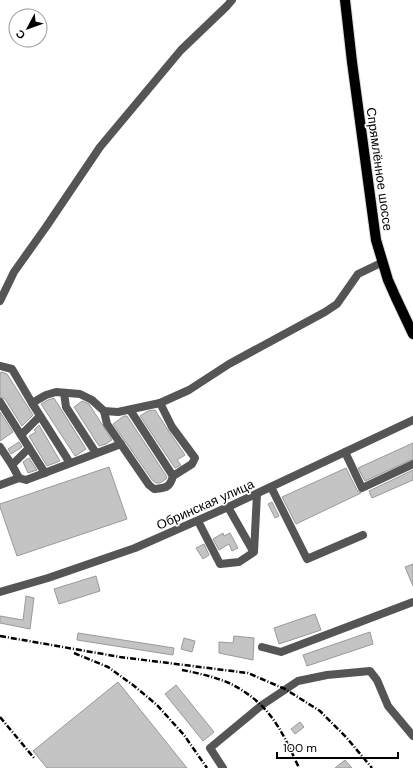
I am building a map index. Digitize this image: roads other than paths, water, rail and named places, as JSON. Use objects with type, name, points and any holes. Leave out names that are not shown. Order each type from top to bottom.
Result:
[{"type":"main road","name":"Спрямлённое шоссе","points":[[345,0],[376,240],[388,280],[413,334]]},
{"type":"street","points":[[0,301],[14,272],[100,147],[181,50],[232,0]]},
{"type":"street","points":[[104,411],[118,412],[160,403],[189,390],[229,364],[325,312],[337,304],[358,274],[383,262]]},
{"type":"street","points":[[0,366],[12,369],[70,463]]},
{"type":"street","points":[[32,403],[46,395],[56,392],[80,394],[92,400],[104,411],[107,424],[150,485],[154,489],[165,488],[172,482],[173,476],[130,410]]},
{"type":"street","points":[[64,393],[66,407],[96,453]]},
{"type":"street","points":[[0,402],[45,473]]},
{"type":"street","points":[[160,403],[172,427],[195,458],[192,464],[173,476]]},
{"type":"street","points":[[21,435],[40,416]]},
{"type":"street","name":"Обринская улица","points":[[0,592],[48,578],[135,548],[198,521],[345,452],[412,423]]},
{"type":"street","points":[[0,485],[19,478],[26,480],[121,444]]},
{"type":"street","points":[[0,447],[12,464],[19,478]]},
{"type":"street","points":[[12,464],[29,448]]},
{"type":"street","points":[[345,452],[362,488],[413,464]]},
{"type":"street","points":[[271,487],[308,559],[363,535]]},
{"type":"street","points":[[254,552],[257,494]]},
{"type":"street","points":[[228,507],[254,552]]},
{"type":"street","points":[[198,521],[220,564],[239,562],[254,552]]},
{"type":"street","points":[[262,647],[281,652],[413,602]]},
{"type":"street","points":[[223,768],[210,748],[262,705],[298,681],[307,679],[370,671],[377,680],[388,706],[413,736]]},
{"type":"railway","points":[[0,636],[120,657],[248,673],[285,689],[320,711],[346,737],[372,768]]},
{"type":"railway","points":[[74,653],[108,667],[157,705],[184,735],[207,768]]},
{"type":"railway","points":[[182,670],[206,675],[224,681],[251,696],[261,705],[276,723],[299,768]]},
{"type":"railway","points":[[0,717],[34,758]]}]
